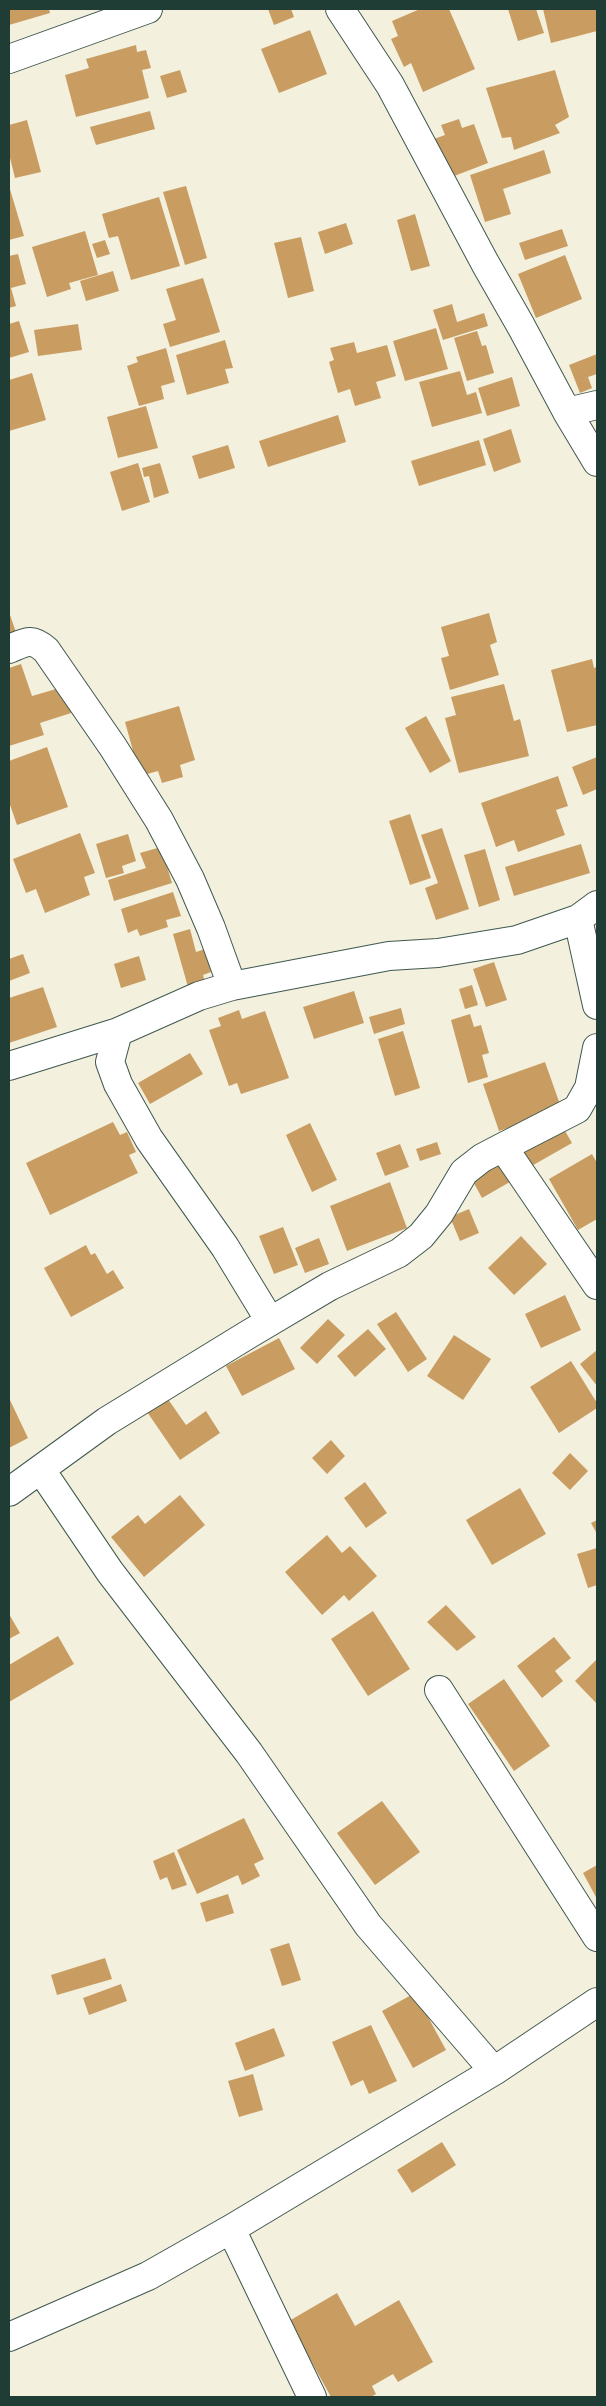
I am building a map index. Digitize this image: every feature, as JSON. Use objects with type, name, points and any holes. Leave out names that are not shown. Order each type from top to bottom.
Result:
[{"type":"street","points":[[9,59],[148,9]]},
{"type":"street","points":[[340,9],[390,85],[566,412],[597,462]]},
{"type":"street","points":[[566,412],[597,405]]},
{"type":"street","points":[[9,649],[28,642],[35,642],[46,650],[113,747],[159,820],[190,879],[211,928],[232,986]]},
{"type":"street","points":[[9,1066],[118,1032],[199,996],[232,986],[389,956],[438,953],[490,946],[517,940],[588,912],[597,1005]]},
{"type":"street","points":[[118,1032],[110,1062],[118,1084],[149,1139],[225,1247],[270,1321]]},
{"type":"street","points":[[9,1492],[107,1421],[270,1321],[330,1286],[399,1253],[427,1229],[439,1214],[464,1172],[482,1158],[577,1109],[589,1088],[597,1048]]},
{"type":"street","points":[[503,1147],[597,1285]]},
{"type":"street","points":[[41,1470],[110,1572],[248,1753],[368,1925],[494,2071]]},
{"type":"street","points":[[440,1690],[597,1937]]},
{"type":"street","points":[[9,2337],[148,2276],[232,2229],[494,2071],[597,2002]]},
{"type":"street","points":[[232,2229],[312,2397]]},
{"type":"building","points":[[9,9],[49,9],[50,13],[9,25]]},
{"type":"building","points":[[268,9],[291,9],[294,17],[274,25]]},
{"type":"building","points":[[420,9],[449,9],[475,69],[423,92],[411,63],[404,67],[391,39],[398,36],[392,21]]},
{"type":"building","points":[[508,9],[536,9],[544,33],[518,41]]},
{"type":"building","points":[[543,9],[597,9],[597,31],[551,43]]},
{"type":"building","points":[[310,30],[327,74],[279,93],[261,49]]},
{"type":"building","points":[[136,45],[137,52],[146,50],[151,68],[142,70],[149,98],[76,117],[65,75],[89,68],[86,59]]},
{"type":"building","points":[[180,70],[187,92],[167,98],[160,76]]},
{"type":"building","points":[[555,70],[569,117],[555,125],[560,133],[514,150],[511,137],[502,138],[486,88]]},
{"type":"building","points":[[150,111],[155,129],[96,145],[90,127]]},
{"type":"building","points":[[459,119],[462,128],[474,124],[488,163],[449,178],[434,139],[445,135],[441,125]]},
{"type":"building","points":[[27,120],[41,172],[15,178],[9,154],[9,125]]},
{"type":"building","points":[[544,150],[551,173],[503,189],[511,214],[485,222],[470,175]]},
{"type":"building","points":[[9,186],[24,236],[9,240]]},
{"type":"building","points":[[186,186],[207,258],[185,265],[163,192]]},
{"type":"building","points":[[159,197],[180,266],[131,280],[118,236],[109,238],[102,214]]},
{"type":"building","points":[[415,214],[430,266],[411,271],[397,220]]},
{"type":"building","points":[[346,223],[353,244],[325,254],[318,232]]},
{"type":"building","points":[[562,229],[568,246],[525,260],[519,243]]},
{"type":"building","points":[[85,231],[98,275],[69,283],[71,289],[47,297],[32,247]]},
{"type":"building","points":[[301,237],[314,291],[288,298],[274,243]]},
{"type":"building","points":[[105,240],[110,254],[97,258],[92,244]]},
{"type":"building","points":[[18,254],[26,284],[11,288],[16,306],[9,308],[9,256]]},
{"type":"building","points":[[565,255],[582,299],[536,318],[518,274]]},
{"type":"building","points":[[113,271],[119,291],[86,301],[80,281]]},
{"type":"building","points":[[203,278],[220,332],[170,347],[163,324],[176,320],[166,289]]},
{"type":"building","points":[[452,304],[457,322],[484,313],[488,326],[443,340],[433,310]]},
{"type":"building","points":[[19,321],[29,352],[9,358],[9,324]]},
{"type":"building","points":[[78,324],[82,350],[38,356],[34,330]]},
{"type":"building","points":[[436,328],[448,369],[405,381],[393,341]]},
{"type":"building","points":[[477,331],[482,346],[486,345],[494,373],[467,381],[454,338]]},
{"type":"building","points":[[225,340],[233,368],[225,369],[229,383],[187,395],[176,355]]},
{"type":"building","points":[[354,342],[357,353],[387,345],[396,376],[376,382],[381,398],[355,406],[350,389],[338,393],[329,362],[334,360],[330,348]]},
{"type":"building","points":[[166,348],[175,382],[161,386],[164,399],[139,406],[127,366],[138,362],[136,357]]},
{"type":"building","points":[[597,354],[597,374],[588,377],[592,388],[580,393],[569,365]]},
{"type":"building","points":[[460,371],[467,395],[476,392],[482,413],[432,427],[419,382]]},
{"type":"building","points":[[32,373],[46,420],[9,431],[9,380]]},
{"type":"building","points":[[512,377],[520,406],[487,416],[478,388]]},
{"type":"building","points":[[146,406],[158,448],[118,458],[107,417]]},
{"type":"building","points":[[338,415],[346,442],[268,467],[259,441]]},
{"type":"building","points":[[511,429],[521,462],[494,472],[483,439]]},
{"type":"building","points":[[479,440],[486,465],[419,486],[411,461]]},
{"type":"building","points":[[228,445],[235,468],[199,479],[192,456]]},
{"type":"building","points":[[138,463],[150,502],[122,511],[110,472]]},
{"type":"building","points":[[160,463],[169,493],[154,498],[149,476],[144,477],[142,468]]},
{"type":"building","points":[[9,612],[18,638],[9,641]]},
{"type":"building","points":[[489,613],[497,642],[490,645],[499,675],[450,690],[441,658],[449,656],[441,627]]},
{"type":"building","points":[[592,659],[594,668],[597,667],[597,725],[567,732],[551,670]]},
{"type":"building","points":[[21,664],[32,696],[63,687],[71,713],[40,723],[44,735],[9,746],[9,668]]},
{"type":"building","points":[[504,684],[514,721],[520,719],[529,756],[459,773],[445,718],[456,715],[451,697]]},
{"type":"building","points":[[179,706],[195,760],[180,765],[183,777],[162,783],[158,771],[140,776],[125,722]]},
{"type":"building","points":[[426,716],[451,761],[430,773],[405,728]]},
{"type":"building","points":[[47,747],[68,807],[17,825],[9,802],[9,761]]},
{"type":"building","points":[[597,757],[597,789],[583,795],[572,767]]},
{"type":"building","points":[[558,776],[568,806],[556,810],[565,835],[518,852],[514,840],[496,847],[481,803]]},
{"type":"building","points":[[410,814],[431,878],[410,885],[389,821]]},
{"type":"building","points":[[442,828],[469,909],[436,920],[425,888],[438,883],[421,835]]},
{"type":"building","points":[[80,833],[95,873],[84,877],[90,895],[45,913],[36,889],[26,893],[13,859]]},
{"type":"building","points":[[128,834],[136,861],[122,866],[124,873],[106,878],[96,844]]},
{"type":"building","points":[[581,844],[590,873],[514,896],[505,867]]},
{"type":"building","points":[[161,847],[172,883],[114,901],[108,880],[146,868],[140,853]]},
{"type":"building","points":[[485,849],[500,900],[479,907],[464,855]]},
{"type":"building","points":[[173,892],[181,916],[166,920],[168,927],[140,936],[137,929],[128,933],[121,909]]},
{"type":"building","points":[[190,929],[196,952],[205,949],[211,972],[203,975],[205,983],[188,987],[173,934]]},
{"type":"building","points":[[23,954],[30,973],[9,981],[9,959]]},
{"type":"building","points":[[139,956],[146,980],[121,988],[114,964]]},
{"type":"building","points":[[494,962],[507,1000],[486,1007],[473,969]]},
{"type":"building","points":[[472,985],[478,1005],[465,1009],[459,989]]},
{"type":"building","points":[[43,987],[57,1027],[9,1043],[9,998]]},
{"type":"building","points":[[354,991],[364,1023],[314,1039],[303,1007]]},
{"type":"building","points":[[401,1008],[405,1024],[374,1034],[369,1017]]},
{"type":"building","points":[[239,1010],[242,1019],[265,1011],[289,1078],[241,1094],[237,1083],[229,1086],[209,1030],[221,1026],[218,1018]]},
{"type":"building","points":[[470,1014],[474,1027],[481,1025],[489,1053],[482,1055],[488,1077],[468,1083],[451,1020]]},
{"type":"building","points":[[403,1031],[420,1088],[395,1096],[378,1039]]},
{"type":"building","points":[[190,1053],[203,1074],[150,1104],[138,1083]]},
{"type":"building","points":[[545,1062],[562,1110],[499,1131],[483,1084]]},
{"type":"building","points":[[113,1122],[120,1135],[127,1132],[136,1152],[129,1155],[138,1173],[50,1215],[26,1163]]},
{"type":"building","points":[[560,1122],[572,1143],[528,1168],[516,1146]]},
{"type":"building","points":[[310,1123],[337,1180],[312,1192],[286,1135]]},
{"type":"building","points":[[437,1142],[441,1154],[420,1161],[416,1149]]},
{"type":"building","points":[[400,1144],[409,1167],[385,1176],[376,1153]]},
{"type":"building","points":[[592,1154],[597,1163],[597,1219],[578,1230],[549,1179]]},
{"type":"building","points":[[504,1157],[515,1179],[482,1198],[470,1176]]},
{"type":"building","points":[[390,1182],[407,1228],[347,1251],[330,1206]]},
{"type":"building","points":[[469,1209],[479,1233],[460,1241],[450,1217]]},
{"type":"building","points":[[283,1227],[298,1265],[274,1274],[259,1236]]},
{"type":"building","points":[[521,1236],[547,1264],[514,1295],[488,1268]]},
{"type":"building","points":[[319,1238],[329,1264],[305,1273],[295,1248]]},
{"type":"building","points":[[86,1245],[91,1255],[95,1253],[107,1274],[113,1270],[124,1288],[71,1317],[44,1268]]},
{"type":"building","points":[[565,1295],[581,1330],[541,1348],[525,1314]]},
{"type":"building","points":[[396,1312],[427,1359],[408,1372],[377,1324]]},
{"type":"building","points":[[328,1319],[345,1335],[317,1364],[300,1348]]},
{"type":"building","points":[[368,1329],[386,1349],[355,1377],[337,1356]]},
{"type":"building","points":[[454,1335],[491,1359],[463,1400],[427,1376]]},
{"type":"building","points":[[279,1338],[295,1369],[242,1396],[226,1366]]},
{"type":"building","points":[[597,1350],[597,1386],[580,1364]]},
{"type":"building","points":[[571,1361],[597,1403],[597,1408],[559,1433],[530,1387]]},
{"type":"building","points":[[163,1392],[186,1425],[206,1411],[220,1433],[180,1460],[143,1406]]},
{"type":"building","points":[[9,1398],[28,1438],[9,1448]]},
{"type":"building","points":[[331,1440],[345,1456],[327,1474],[312,1458]]},
{"type":"building","points":[[570,1453],[588,1471],[570,1490],[552,1473]]},
{"type":"building","points":[[365,1482],[387,1513],[366,1528],[344,1498]]},
{"type":"building","points":[[520,1488],[546,1534],[492,1565],[466,1520]]},
{"type":"building","points":[[180,1495],[205,1525],[144,1577],[111,1537],[138,1515],[145,1524]]},
{"type":"building","points":[[597,1520],[597,1534],[591,1523]]},
{"type":"building","points":[[327,1535],[342,1553],[350,1546],[377,1576],[349,1601],[344,1595],[322,1615],[285,1572]]},
{"type":"building","points":[[597,1548],[597,1585],[588,1588],[577,1554]]},
{"type":"building","points":[[446,1605],[476,1637],[457,1651],[427,1622]]},
{"type":"building","points":[[373,1611],[410,1669],[368,1696],[331,1639]]},
{"type":"building","points":[[9,1614],[20,1633],[9,1639]]},
{"type":"building","points":[[58,1636],[74,1664],[9,1702],[9,1665]]},
{"type":"building","points":[[554,1637],[571,1658],[555,1671],[563,1681],[542,1698],[517,1666]]},
{"type":"building","points":[[597,1659],[597,1704],[575,1681]]},
{"type":"building","points":[[504,1679],[550,1746],[514,1771],[468,1704]]},
{"type":"building","points":[[382,1801],[420,1852],[375,1885],[337,1833]]},
{"type":"building","points":[[244,1818],[264,1859],[254,1864],[260,1876],[242,1885],[238,1875],[197,1894],[177,1850]]},
{"type":"building","points":[[174,1852],[187,1885],[172,1890],[167,1877],[160,1880],[153,1861]]},
{"type":"building","points":[[597,1865],[597,1899],[583,1873]]},
{"type":"building","points":[[228,1894],[234,1913],[206,1922],[200,1903]]},
{"type":"building","points":[[289,1943],[301,1980],[282,1986],[270,1949]]},
{"type":"building","points":[[105,1958],[112,1979],[57,1995],[51,1975]]},
{"type":"building","points":[[121,1984],[127,2001],[89,2015],[83,1998]]},
{"type":"building","points":[[415,1993],[446,2050],[413,2068],[382,2011]]},
{"type":"building","points":[[371,2025],[397,2081],[369,2094],[363,2080],[351,2086],[332,2042]]},
{"type":"building","points":[[274,2028],[285,2056],[245,2071],[235,2043]]},
{"type":"building","points":[[253,2074],[263,2110],[239,2117],[228,2081]]},
{"type":"building","points":[[442,2142],[456,2165],[412,2193],[397,2170]]},
{"type":"building","points":[[337,2293],[355,2326],[399,2300],[433,2362],[398,2382],[393,2374],[372,2386],[376,2394],[371,2397],[331,2397],[289,2321]]}]
